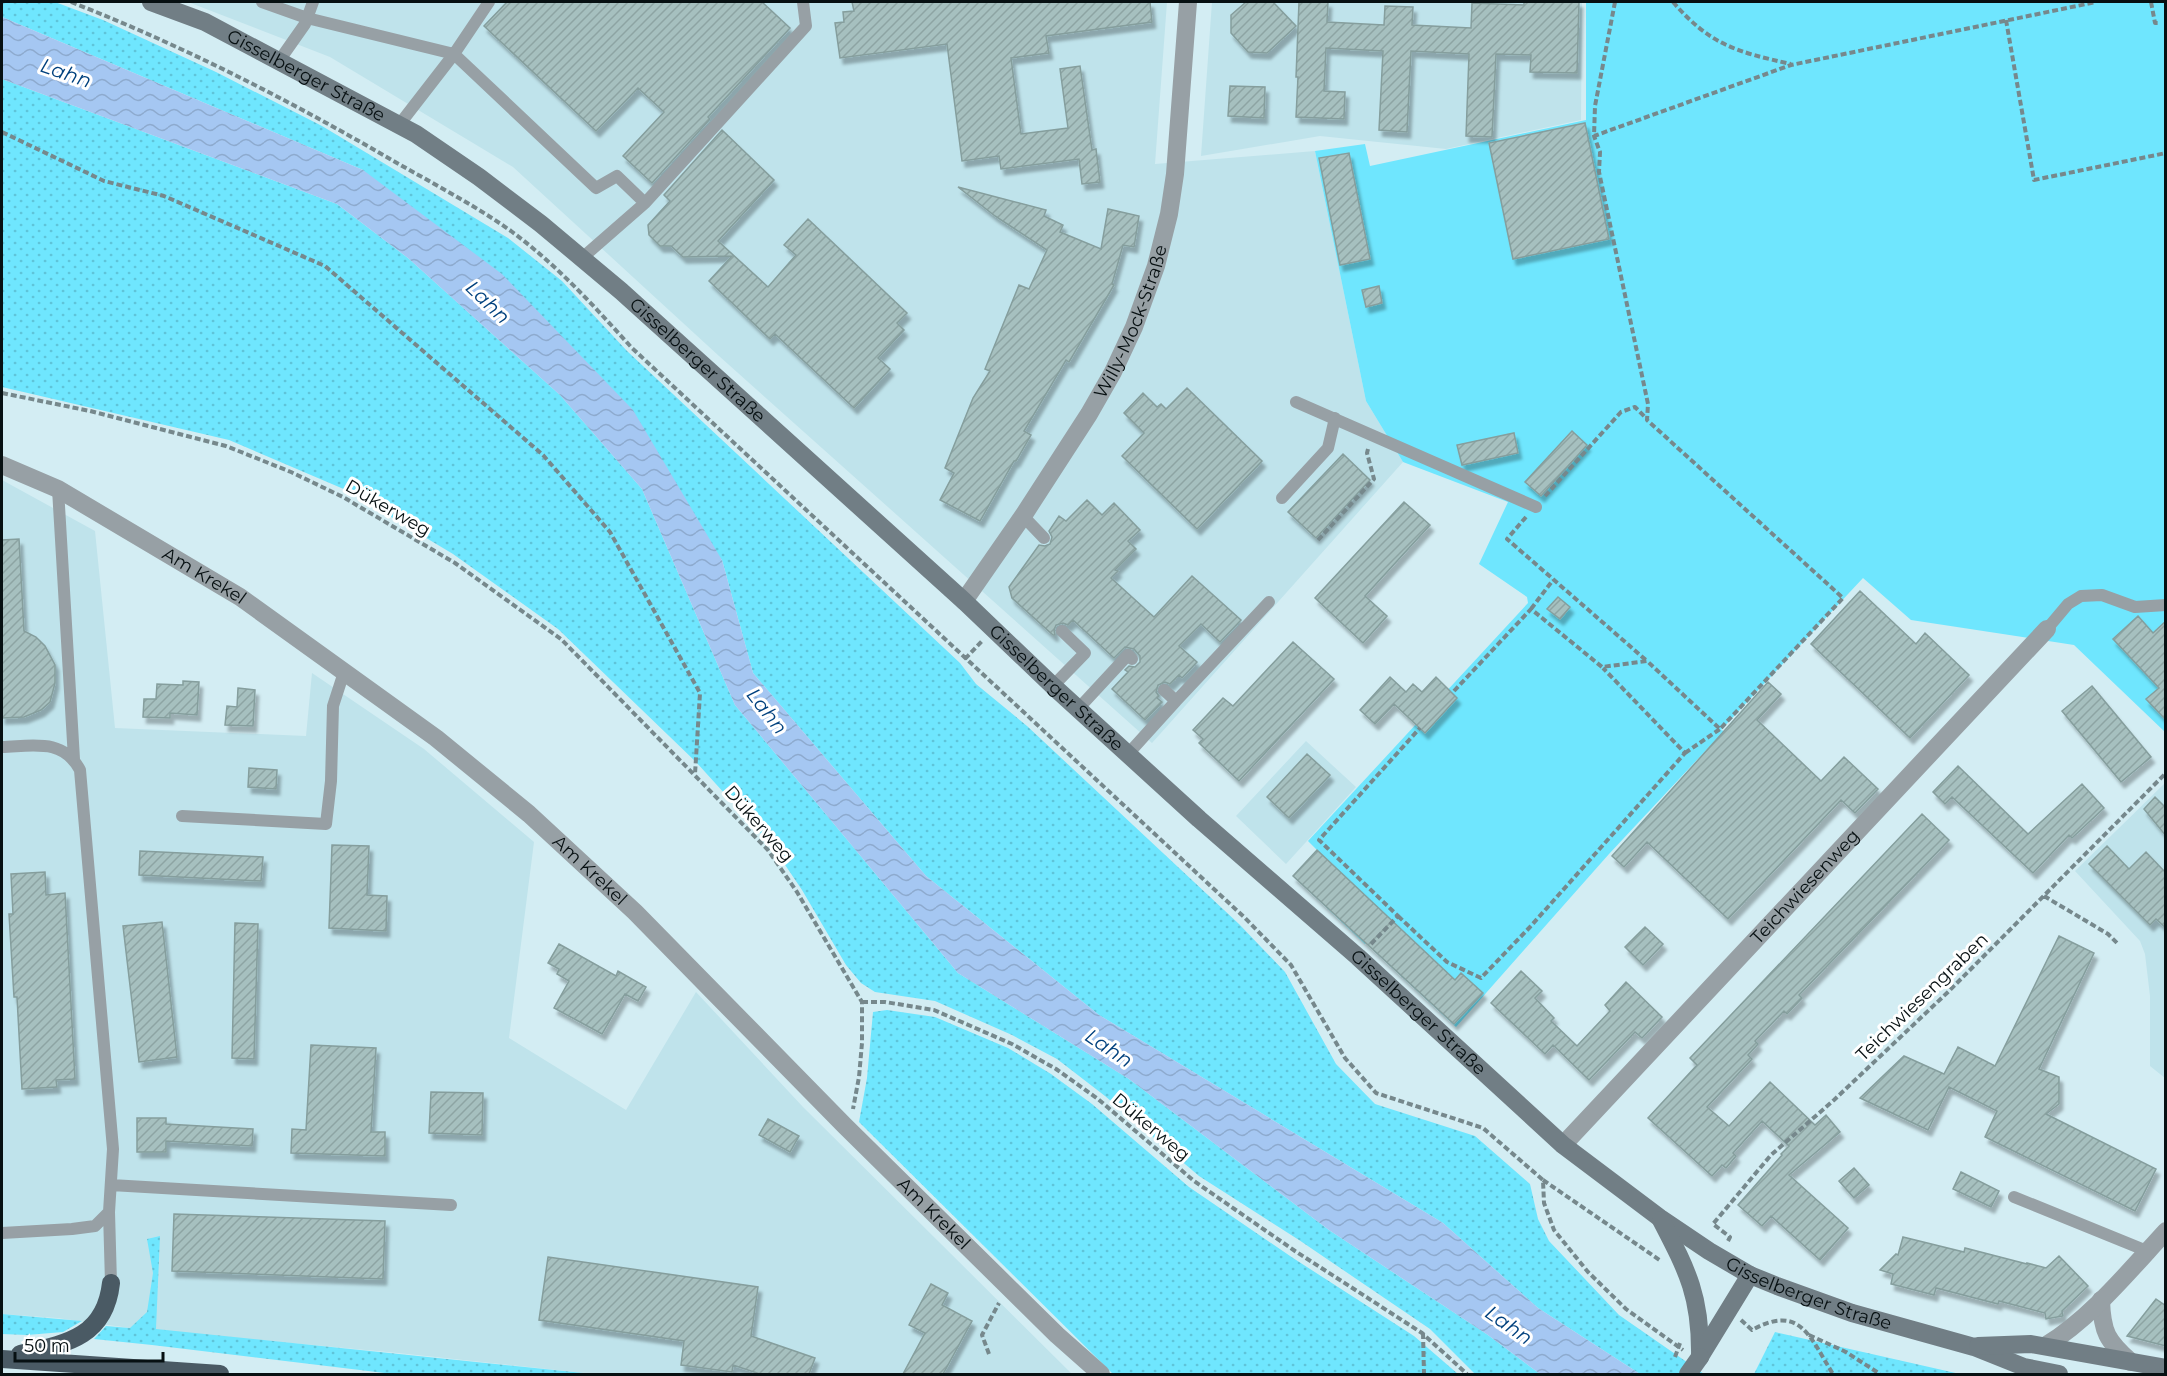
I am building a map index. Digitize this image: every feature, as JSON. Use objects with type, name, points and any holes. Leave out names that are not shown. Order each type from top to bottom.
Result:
[{"type":"highway","points":[[2,1359],[69,1342],[93,1327],[108,1305],[111,1283]]},
{"type":"highway","points":[[2,1359],[220,1374]]},
{"type":"main road","name":"Gisselberger Straße","points":[[151,2],[205,22],[416,134],[494,188],[582,258],[964,602],[1199,819],[1358,957],[1563,1144],[1660,1218],[1750,1275],[1852,1313],[1974,1347],[2011,1363],[2059,1374]]},
{"type":"main road","points":[[1660,1218],[1693,1287],[1700,1321],[1688,1374]]},
{"type":"main road","points":[[1692,1354],[1750,1275]]},
{"type":"main road","name":"Gisselberger Straße","points":[[1974,1347],[2021,1343],[2166,1368]]},
{"type":"street","name":"Willy-Mock-Straße","points":[[964,602],[1023,516],[1113,372],[1134,327],[1156,266],[1169,214],[1175,174],[1188,2]]},
{"type":"street","name":"Am Krekel","points":[[2,465],[58,489],[240,597],[436,738],[529,814],[635,912],[844,1126],[1011,1290],[1101,1374]]},
{"type":"street","name":"Teichwiesenweg","points":[[1563,1144],[2047,629]]},
{"type":"street","points":[[2045,1346],[2068,1331],[2101,1300],[2166,1231]]},
{"type":"street","points":[[2101,1300],[2104,1331],[2113,1346],[2131,1362]]},
{"type":"lane","points":[[262,2],[307,18],[454,54],[596,188],[617,176],[645,203]]},
{"type":"lane","points":[[279,61],[307,18],[313,2]]},
{"type":"lane","points":[[399,125],[454,54],[489,2]]},
{"type":"lane","points":[[582,258],[645,203],[806,26],[803,2]]},
{"type":"lane","points":[[1296,402],[1536,507]]},
{"type":"lane","points":[[1282,498],[1328,448],[1335,418]]},
{"type":"lane","points":[[58,489],[74,759]]},
{"type":"lane","points":[[1023,516],[1044,538]]},
{"type":"lane","points":[[2047,629],[2068,604],[2081,596],[2102,595],[2135,607],[2166,605]]},
{"type":"lane","points":[[1128,754],[1269,602]]},
{"type":"lane","points":[[1053,686],[1085,653],[1062,631]]},
{"type":"lane","points":[[1078,709],[1128,655],[1132,659]]},
{"type":"lane","points":[[182,816],[326,824],[331,781],[333,706],[344,672]]},
{"type":"lane","points":[[1164,690],[1176,701]]},
{"type":"lane","points":[[2,747],[41,745],[65,751],[81,770],[113,1149],[109,1212],[111,1283]]},
{"type":"lane","points":[[111,1185],[451,1205]]},
{"type":"lane","points":[[2014,1197],[2147,1251]]},
{"type":"lane","points":[[2,1233],[95,1226],[109,1212]]},
{"type":"path","points":[[71,2],[107,15],[218,66],[326,122],[511,231],[567,277],[632,348],[1244,917],[1291,965],[1345,1058],[1376,1093],[1483,1128],[1543,1180],[1662,1263]]},
{"type":"path","points":[[1615,2],[1595,106],[1594,136],[1600,152],[1599,172],[1648,404],[1647,420]]},
{"type":"path","points":[[1673,2],[1688,20],[1714,40],[1751,55],[1791,65]]},
{"type":"path","points":[[1594,136],[1791,65],[2096,2]]},
{"type":"path","points":[[2151,2],[2155,24],[2159,23]]},
{"type":"path","points":[[2006,20],[2034,180],[2166,153]]},
{"type":"path","points":[[2,132],[104,181],[164,196],[325,266],[543,455],[610,532],[700,693],[695,774]]},
{"type":"path","name":"Dükerweg","points":[[2,393],[90,411],[226,446],[343,496],[455,563],[561,639],[768,850],[797,892],[862,1002],[885,1002],[933,1010],[1012,1044],[1056,1069],[1098,1100],[1194,1182],[1422,1333],[1467,1374]]},
{"type":"path","points":[[1420,728],[1319,840],[1447,962],[1481,978],[1530,927],[1686,753],[1720,729],[1843,598],[1635,407],[1621,412],[1507,539],[1647,661],[1720,729]]},
{"type":"path","points":[[1318,540],[1374,479],[1367,453],[1373,434]]},
{"type":"path","points":[[1454,691],[1531,609],[1553,580]]},
{"type":"path","points":[[1531,609],[1602,668],[1686,753]]},
{"type":"path","points":[[965,659],[993,629]]},
{"type":"path","points":[[1602,668],[1647,661]]},
{"type":"path","name":"Teichwiesengraben","points":[[1730,1237],[1713,1224],[1771,1155],[1851,1085],[2166,773]]},
{"type":"path","points":[[2044,896],[2108,934],[2118,944]]},
{"type":"path","points":[[1358,957],[1398,916]]},
{"type":"path","points":[[844,1126],[853,1110],[859,1077],[862,1002]]},
{"type":"path","points":[[1543,1180],[1544,1203],[1554,1230],[1588,1272],[1626,1309],[1692,1354]]},
{"type":"path","points":[[989,1354],[982,1335],[998,1304],[1011,1290]]},
{"type":"path","points":[[1752,1330],[1766,1322],[1782,1319],[1797,1324],[1808,1335],[1833,1374]]},
{"type":"path","points":[[1422,1333],[1424,1374]]},
{"type":"path","points":[[1808,1335],[1846,1352],[1880,1374]]},
{"type":"shaded area","points":[[2,2],[55,2],[103,20],[216,72],[322,126],[508,238],[562,281],[627,351],[960,663],[976,684],[1027,726],[1239,924],[1285,972],[1336,1064],[1375,1104],[1475,1136],[1530,1184],[1538,1219],[1549,1241],[1619,1315],[1704,1374],[1640,1374],[1538,1308],[1443,1223],[1099,1015],[926,876],[753,673],[722,560],[363,170],[2,17]]},
{"type":"shaded area","points":[[188,2],[1167,2],[1155,164],[1315,151],[1366,401],[1403,462],[1152,743],[719,356],[513,167],[330,57]]},
{"type":"shaded area","points":[[1212,2],[1582,2],[1581,120],[1446,149],[1320,136],[1201,156]]},
{"type":"shaded area","points":[[1586,2],[2165,2],[2165,732],[2074,645],[1911,620],[1863,578],[1721,730],[1724,731],[1609,854],[1456,1027],[1374,951],[1389,919],[1365,944],[1293,876],[1317,850],[1308,841],[1528,603],[1527,597],[1479,564],[1508,502],[1403,462],[1366,401],[1315,151],[1365,144],[1370,166],[1586,120]]},
{"type":"shaded area","points":[[2,79],[337,204],[408,258],[560,395],[642,489],[735,705],[958,973],[1129,1079],[1329,1230],[1488,1335],[1540,1374],[1475,1374],[1430,1329],[1299,1240],[1199,1176],[1105,1096],[1057,1059],[1012,1035],[935,1001],[875,992],[861,983],[846,965],[802,890],[773,847],[696,762],[558,629],[453,554],[346,490],[229,440],[2,387]]},
{"type":"shaded area","points":[[2,480],[95,531],[115,728],[306,736],[312,673],[424,749],[534,842],[509,1038],[626,1110],[696,992],[803,1107],[1072,1374],[593,1374],[2,1314]]},
{"type":"shaded area","points":[[1306,741],[1356,787],[1286,864],[1236,816]]},
{"type":"shaded area","points":[[2165,783],[2165,1078],[2150,1066],[2150,996],[2145,954],[2140,941],[2075,871]]},
{"type":"shaded area","points":[[887,1010],[935,1017],[1008,1048],[1051,1074],[1092,1104],[1189,1187],[1414,1336],[1458,1374],[1113,1374],[859,1122],[867,1078],[873,1012]]},
{"type":"shaded area","points":[[160,1236],[156,1329],[593,1374],[393,1374],[94,1339],[106,1326],[130,1328],[147,1312],[153,1273],[147,1239]]},
{"type":"shaded area","points":[[2,1314],[82,1321],[63,1332],[27,1335],[2,1334]]},
{"type":"shaded area","points":[[1775,1332],[1960,1374],[1754,1374]]},
{"type":"water","name":"Lahn","points":[[2,17],[363,170],[502,274],[633,410],[722,560],[753,673],[926,876],[1099,1015],[1443,1223],[1538,1308],[1640,1374],[1540,1374],[1488,1335],[1329,1230],[1129,1079],[958,973],[735,705],[642,489],[560,395],[408,258],[337,204],[2,79]]},
{"type":"building","points":[[507,2],[762,2],[790,28],[708,117],[710,119],[652,183],[623,156],[664,112],[638,88],[596,131],[484,26]]},
{"type":"building","points":[[852,2],[1150,2],[1152,22],[1046,36],[1049,53],[1011,58],[1021,134],[1068,128],[1060,69],[1080,66],[1092,150],[1096,149],[1100,182],[1082,184],[1079,159],[1001,169],[999,156],[962,161],[947,44],[840,58],[835,23],[844,22],[843,12],[854,11]]},
{"type":"building","points":[[1246,2],[1273,2],[1296,26],[1267,53],[1248,52],[1231,33],[1231,15]]},
{"type":"building","points":[[1299,2],[1328,2],[1327,22],[1384,25],[1385,6],[1413,7],[1412,25],[1471,28],[1472,3],[1524,5],[1524,2],[1579,2],[1577,73],[1530,72],[1531,55],[1496,54],[1492,137],[1466,136],[1469,54],[1411,51],[1407,132],[1379,130],[1383,51],[1326,48],[1324,91],[1345,92],[1344,119],[1296,117]]},
{"type":"building","points":[[1230,86],[1265,87],[1264,118],[1228,116]]},
{"type":"building","points":[[1585,123],[1609,239],[1513,259],[1489,143]]},
{"type":"building","points":[[722,130],[774,180],[718,241],[768,287],[796,255],[784,245],[808,219],[907,313],[897,323],[904,330],[878,358],[890,369],[854,408],[775,334],[770,339],[709,281],[732,256],[683,257],[671,246],[660,246],[649,235],[648,225],[670,201],[664,195]]},
{"type":"building","points":[[1349,153],[1370,259],[1340,265],[1319,158]]},
{"type":"building","points":[[958,187],[1046,210],[1044,216],[1063,225],[1060,232],[1101,249],[1108,209],[1139,216],[1134,247],[1123,245],[1112,284],[1114,285],[1069,362],[1066,360],[1024,431],[1031,435],[980,521],[940,500],[954,473],[945,468],[973,398],[990,371],[985,369],[1019,285],[1029,289],[1047,250],[995,216]]},
{"type":"building","points":[[1379,286],[1382,303],[1366,307],[1362,290]]},
{"type":"building","points":[[1187,388],[1262,461],[1197,529],[1122,456],[1144,433],[1124,413],[1143,393],[1157,407],[1161,404],[1166,409]]},
{"type":"building","points":[[1572,431],[1587,445],[1541,496],[1525,482]]},
{"type":"building","points":[[1514,433],[1518,453],[1462,465],[1457,445]]},
{"type":"building","points":[[1343,454],[1370,480],[1316,538],[1288,512]]},
{"type":"building","points":[[1087,500],[1102,515],[1114,503],[1140,530],[1128,541],[1136,549],[1115,570],[1118,571],[1111,578],[1154,617],[1192,576],[1241,620],[1220,642],[1201,624],[1179,646],[1197,662],[1182,678],[1179,675],[1170,684],[1165,682],[1158,685],[1156,692],[1159,696],[1157,698],[1162,702],[1145,720],[1112,689],[1128,672],[1125,670],[1129,666],[1135,667],[1140,662],[1140,656],[1134,649],[1125,647],[1114,658],[1073,620],[1068,625],[1063,623],[1056,625],[1055,635],[1053,635],[1012,598],[1009,587],[1039,545],[1050,544],[1052,537],[1049,531],[1059,516],[1066,521]]},
{"type":"building","points":[[1404,502],[1430,525],[1365,596],[1387,616],[1363,643],[1315,598]]},
{"type":"building","points":[[19,539],[24,631],[36,637],[45,646],[55,665],[55,683],[50,702],[41,710],[24,717],[2,718],[2,540]]},
{"type":"building","points":[[1860,591],[1916,644],[1925,633],[1969,675],[1910,738],[1811,644]]},
{"type":"building","points":[[1558,597],[1570,607],[1560,619],[1547,609]]},
{"type":"building","points":[[2138,616],[2153,633],[2166,621],[2166,720],[2146,699],[2159,688],[2113,639]]},
{"type":"building","points":[[1293,642],[1334,679],[1239,781],[1199,743],[1203,739],[1193,730],[1223,698],[1233,706]]},
{"type":"building","points":[[1390,677],[1406,692],[1413,684],[1422,692],[1436,677],[1457,698],[1425,733],[1394,704],[1375,724],[1360,710]]},
{"type":"building","points":[[183,681],[199,682],[197,715],[170,713],[170,718],[143,717],[144,699],[156,699],[157,684],[183,685]]},
{"type":"building","points":[[1768,682],[1781,694],[1757,720],[1821,781],[1844,757],[1878,789],[1855,813],[1841,800],[1728,919],[1647,842],[1624,867],[1612,856]]},
{"type":"building","points":[[2092,686],[2151,757],[2121,782],[2062,711]]},
{"type":"building","points":[[238,688],[255,690],[253,726],[225,725],[227,706],[237,707]]},
{"type":"building","points":[[1307,754],[1330,775],[1289,818],[1267,797]]},
{"type":"building","points":[[1958,766],[2028,834],[2082,784],[2104,808],[2072,838],[2069,835],[2033,873],[1952,797],[1945,804],[1933,792]]},
{"type":"building","points":[[249,768],[277,770],[276,789],[248,787]]},
{"type":"building","points":[[2155,797],[2166,808],[2166,836],[2144,809]]},
{"type":"building","points":[[1922,814],[1949,840],[1799,995],[1802,998],[1787,1014],[1784,1011],[1755,1041],[1758,1044],[1748,1055],[1752,1059],[1707,1107],[1729,1126],[1770,1082],[1815,1125],[1826,1115],[1840,1132],[1789,1175],[1848,1228],[1820,1260],[1771,1216],[1762,1226],[1738,1205],[1789,1146],[1762,1121],[1733,1153],[1736,1156],[1726,1168],[1722,1165],[1712,1176],[1648,1118],[1697,1065],[1690,1058]]},
{"type":"building","points":[[332,845],[369,846],[367,895],[387,896],[386,931],[329,928]]},
{"type":"building","points":[[2107,846],[2129,869],[2146,852],[2166,873],[2166,928],[2156,919],[2150,925],[2089,864]]},
{"type":"building","points":[[1317,850],[1455,980],[1461,973],[1483,993],[1454,1024],[1293,876]]},
{"type":"building","points":[[140,851],[263,857],[261,881],[139,875]]},
{"type":"building","points":[[45,872],[46,895],[65,893],[75,1079],[56,1080],[57,1087],[22,1089],[17,997],[14,997],[9,914],[13,914],[11,874]]},
{"type":"building","points":[[162,922],[177,1057],[139,1062],[123,926]]},
{"type":"building","points":[[235,923],[258,924],[254,1059],[232,1058]]},
{"type":"building","points":[[1645,927],[1663,944],[1643,965],[1625,947]]},
{"type":"building","points":[[2059,936],[2094,953],[2039,1069],[2059,1077],[2059,1104],[2046,1114],[2156,1169],[2135,1211],[1985,1137],[1997,1111],[1949,1087],[1928,1130],[1860,1098],[1904,1056],[1944,1074],[1958,1047],[1995,1066]]},
{"type":"building","points":[[559,944],[616,976],[618,971],[646,987],[638,1001],[625,994],[602,1034],[554,1008],[569,981],[557,974],[559,969],[548,963]]},
{"type":"building","points":[[1521,971],[1542,991],[1535,998],[1554,1018],[1551,1021],[1577,1046],[1610,1011],[1605,1005],[1626,982],[1662,1017],[1642,1038],[1635,1032],[1589,1080],[1553,1045],[1545,1054],[1491,1003]]},
{"type":"building","points":[[311,1045],[376,1048],[371,1132],[385,1132],[385,1156],[291,1153],[292,1129],[306,1130]]},
{"type":"building","points":[[431,1092],[483,1093],[482,1135],[429,1133]]},
{"type":"building","points":[[137,1118],[166,1118],[166,1124],[253,1129],[252,1146],[166,1141],[166,1152],[137,1152]]},
{"type":"building","points":[[768,1119],[799,1136],[790,1152],[759,1135]]},
{"type":"building","points":[[1854,1168],[1869,1185],[1854,1198],[1839,1181]]},
{"type":"building","points":[[1961,1172],[1999,1191],[1991,1207],[1953,1189]]},
{"type":"building","points":[[174,1214],[385,1221],[383,1279],[172,1271]]},
{"type":"building","points":[[1903,1237],[1964,1252],[1965,1248],[2046,1268],[2059,1256],[2088,1286],[2062,1311],[2063,1316],[2046,1319],[2045,1313],[1999,1301],[1998,1304],[1936,1288],[1934,1295],[1891,1284],[1893,1274],[1880,1270],[1896,1254],[1898,1255]]},
{"type":"building","points":[[548,1257],[758,1287],[751,1336],[815,1358],[809,1374],[760,1374],[733,1365],[732,1372],[681,1365],[684,1341],[539,1320]]},
{"type":"building","points":[[931,1284],[948,1293],[942,1305],[972,1321],[943,1374],[903,1374],[925,1333],[909,1325]]},
{"type":"building","points":[[2156,1299],[2166,1306],[2166,1346],[2127,1336]]}]
